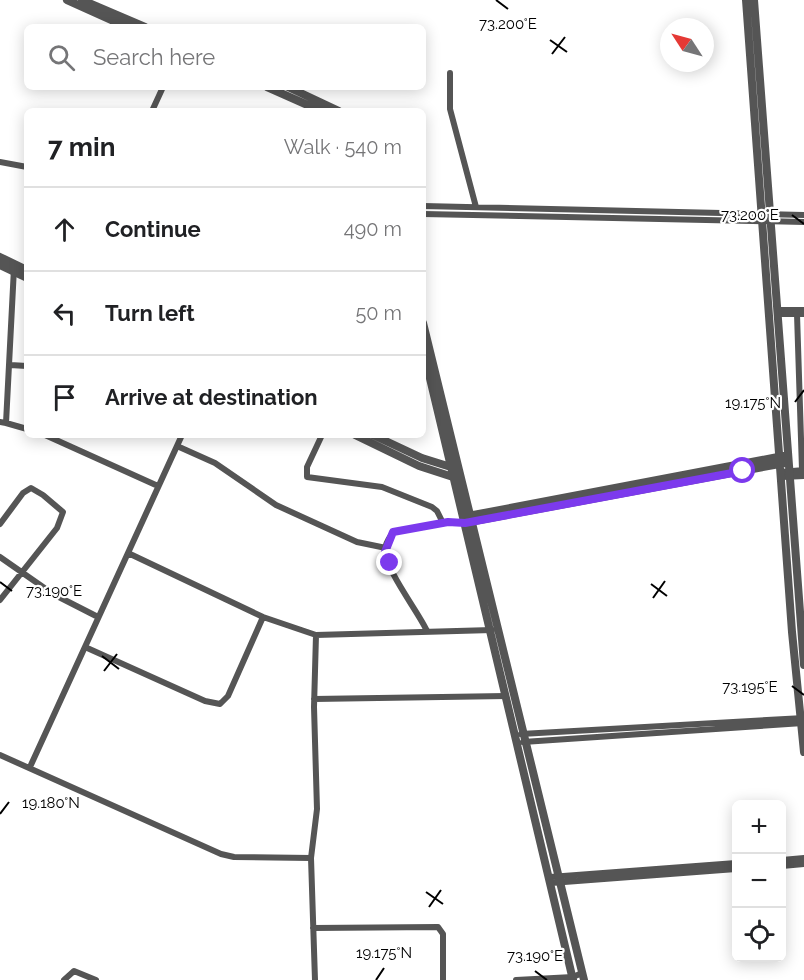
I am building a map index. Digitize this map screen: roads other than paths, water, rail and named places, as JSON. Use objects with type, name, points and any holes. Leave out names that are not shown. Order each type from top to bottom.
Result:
[{"type":"street","points":[[67,0],[120,24]]},
{"type":"street","points":[[82,0],[138,24]]},
{"type":"street","points":[[746,0],[799,632],[804,752]]},
{"type":"street","points":[[754,0],[766,219],[779,312],[785,467]]},
{"type":"street","points":[[450,72],[450,110],[476,207]]},
{"type":"street","points":[[153,108],[162,90]]},
{"type":"street","points":[[274,90],[314,108]]},
{"type":"street","points":[[294,90],[333,108]]},
{"type":"street","points":[[0,162],[24,166]]},
{"type":"street","points":[[426,206],[676,217]]},
{"type":"street","points":[[426,214],[676,217],[804,222]]},
{"type":"street","points":[[766,219],[804,215]]},
{"type":"street","points":[[0,257],[24,276]]},
{"type":"street","points":[[0,265],[24,270]]},
{"type":"street","points":[[14,268],[10,365],[3,422],[24,428]]},
{"type":"street","points":[[779,312],[804,309]]},
{"type":"street","points":[[427,631],[404,594],[386,548],[393,532],[785,467],[803,472],[800,314],[779,312]]},
{"type":"street","points":[[0,328],[10,327]]},
{"type":"street","points":[[426,337],[466,519],[494,630],[525,737],[583,976],[516,980]]},
{"type":"street","points":[[426,361],[454,468]]},
{"type":"street","points":[[10,365],[24,366]]},
{"type":"street","points":[[52,438],[158,486]]},
{"type":"street","points":[[30,767],[181,438]]},
{"type":"street","points":[[321,438],[307,466],[307,477],[392,490],[432,507],[437,511],[443,523]]},
{"type":"street","points":[[361,438],[419,466],[456,478]]},
{"type":"street","points":[[379,438],[422,458],[454,468]]},
{"type":"street","points":[[177,446],[215,463],[276,505],[357,542],[386,548]]},
{"type":"street","points":[[0,524],[23,493],[31,488],[63,512],[57,528],[0,600]]},
{"type":"street","points":[[128,553],[263,617],[316,635],[494,630]]},
{"type":"street","points":[[0,557],[53,594],[98,617]]},
{"type":"street","points":[[85,647],[205,700],[220,704],[228,696],[263,617]]},
{"type":"street","points":[[494,630],[506,696],[573,978]]},
{"type":"street","points":[[799,632],[804,665]]},
{"type":"street","points":[[315,980],[311,858],[317,809],[314,699],[316,635]]},
{"type":"street","points":[[314,699],[506,696]]},
{"type":"street","points":[[516,738],[803,721]]},
{"type":"street","points":[[0,755],[221,854],[234,857],[311,858]]},
{"type":"street","points":[[786,860],[804,858]]},
{"type":"street","points":[[560,880],[732,863]]},
{"type":"street","points":[[786,866],[804,864]]},
{"type":"street","points":[[551,880],[732,869]]},
{"type":"street","points":[[313,928],[438,927],[442,934],[443,980]]},
{"type":"street","points":[[64,980],[74,970],[96,980]]}]
